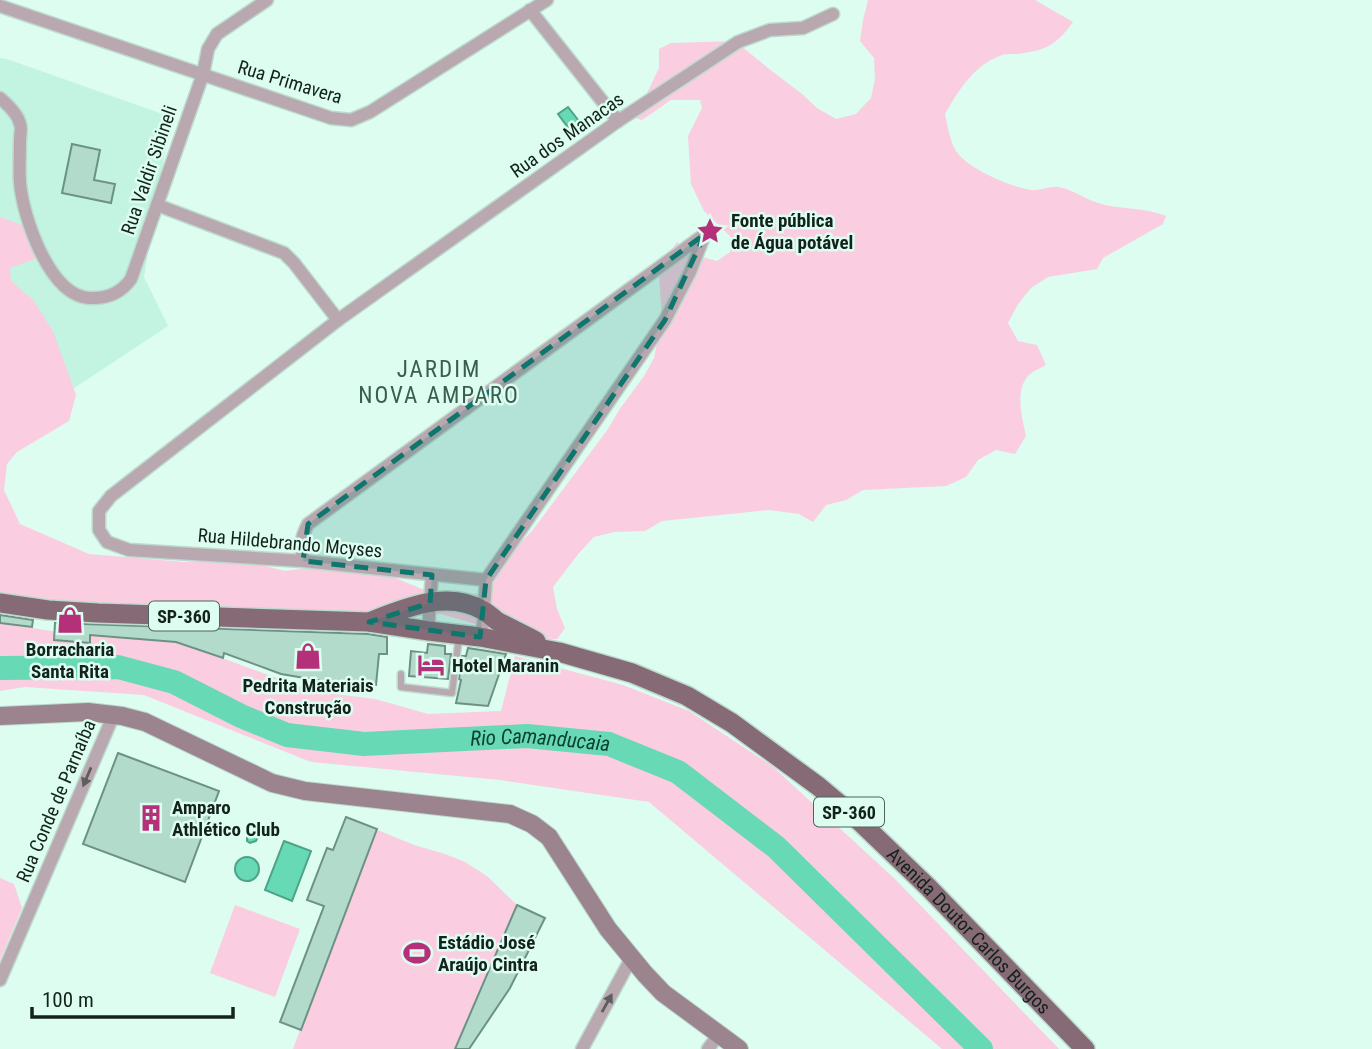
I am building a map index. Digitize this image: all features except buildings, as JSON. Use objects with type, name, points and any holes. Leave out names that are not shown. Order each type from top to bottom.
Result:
[{"type":"main road","name":"Avenida Doutor Carlos Burgos","points":[[369,622],[402,609],[447,601],[462,602],[483,610],[495,620],[559,652]]},
{"type":"main road","name":"Avenida Doutor Carlos Burgos","points":[[0,603],[98,614],[369,622],[480,637],[559,652],[632,673],[687,696],[732,723],[818,786],[855,817],[928,887],[1085,1049]]},
{"type":"street","points":[[19,12],[25,0]]},
{"type":"street","name":"Rua Valdir Sibineli","points":[[0,99],[8,105],[20,123],[20,181],[23,204],[36,240],[55,276],[69,290],[82,297],[100,298],[125,288],[131,279],[203,74],[208,49],[217,34],[267,0]]},
{"type":"street","name":"Rua Primavera","points":[[0,6],[331,118],[351,120],[370,112],[547,0]]},
{"type":"street","points":[[530,10],[618,121]]},
{"type":"street","name":"Rua dos Manacas","points":[[99,530],[99,510],[111,496],[338,320],[618,121],[738,42],[770,30],[803,28],[833,14]]},
{"type":"street","points":[[157,205],[284,253],[338,320]]},
{"type":"street","points":[[303,561],[302,536],[308,524],[705,234],[690,272],[664,320],[486,580],[480,637]]},
{"type":"street","name":"Rua Hildebrando Mcyses","points":[[99,530],[107,542],[129,550],[303,561],[486,580]]},
{"type":"street","points":[[429,631],[432,575]]},
{"type":"street","points":[[0,716],[88,712],[114,714],[145,722],[272,783],[304,791],[510,814],[532,824],[549,837],[608,929],[663,993],[713,1042],[738,1049]]},
{"type":"street","name":"Rua Conde de Parnaíba","points":[[0,981],[114,714]]},
{"type":"street","points":[[582,1049],[632,957]]},
{"type":"lane","points":[[401,674],[401,687],[452,693],[460,635]]},
{"type":"highlighted area","points":[[705,234],[665,320],[486,580],[480,637],[369,622],[430,603],[432,575],[303,561],[308,524]]},
{"type":"shaded area","points":[[868,0],[1035,0],[1073,22],[1047,47],[1033,52],[1002,55],[992,59],[976,72],[945,114],[953,146],[965,161],[992,177],[1013,185],[1031,190],[1058,187],[1098,203],[1166,216],[1163,224],[1103,258],[1097,269],[1048,277],[1031,288],[1018,304],[1008,323],[1018,341],[1037,345],[1046,365],[1030,374],[1022,387],[1020,404],[1026,436],[1015,454],[996,450],[978,460],[966,477],[946,486],[863,490],[846,500],[826,505],[813,522],[799,514],[769,510],[662,521],[645,531],[614,532],[594,537],[553,587],[557,609],[565,628],[557,639],[524,638],[441,614],[372,620],[170,617],[0,595],[0,217],[25,226],[40,262],[35,259],[10,268],[11,281],[33,300],[53,331],[76,395],[69,421],[17,452],[7,464],[4,490],[20,524],[89,554],[184,562],[237,559],[285,571],[318,569],[383,573],[442,597],[482,593],[496,577],[506,551],[517,546],[532,531],[608,429],[654,358],[662,317],[659,275],[677,242],[687,253],[717,261],[730,252],[733,239],[704,211],[691,184],[688,136],[702,108],[700,100],[671,100],[642,120],[635,118],[659,68],[659,49],[671,43],[735,41],[817,108],[836,119],[856,114],[871,98],[875,79],[874,58],[860,41]]},
{"type":"shaded area","points":[[0,58],[171,117],[144,277],[168,326],[0,437]]},
{"type":"shaded area","points":[[568,107],[582,125],[572,133],[558,114]]},
{"type":"shaded area","points":[[0,623],[71,634],[178,642],[312,691],[375,699],[428,714],[501,711],[515,656],[623,685],[689,711],[772,766],[895,879],[1059,1049],[942,1049],[649,802],[500,780],[311,762],[144,695],[25,687],[0,691]]},
{"type":"shaded area","name":"Estádio José Araújo Cintra","points":[[346,817],[414,845],[465,862],[487,876],[517,905],[545,918],[510,988],[469,1049],[293,1049],[300,1030],[280,1022],[324,907],[307,900],[327,848],[334,850]]},
{"type":"shaded area","points":[[251,827],[264,828],[265,832],[260,832],[256,841],[250,843],[247,841],[247,834]]},
{"type":"shaded area","points":[[284,841],[311,851],[292,901],[265,890]]},
{"type":"shaded area","points":[[247,857],[258,864],[259,869],[252,880],[247,881],[236,874],[235,869],[242,858]]},
{"type":"shaded area","points":[[0,878],[14,884],[22,908],[0,960]]},
{"type":"shaded area","points":[[235,905],[300,929],[275,997],[210,973]]},
{"type":"waterway","name":"Rio Camanducaia","points":[[0,668],[118,667],[174,682],[241,716],[287,735],[364,744],[527,736],[609,744],[678,772],[776,847],[981,1049]]},
{"type":"place","name":"Fonte pública de Água potável","points":[[710,231]]},
{"type":"place","name":"Borracharia Santa Rita","points":[[70,620]]},
{"type":"place","name":"Pedrita Materiais Construção","points":[[308,656]]},
{"type":"place","name":"Hotel Maranin","points":[[431,665]]},
{"type":"place","name":"Amparo Athlético Club","points":[[151,818]]},
{"type":"place","name":"Estádio José Araújo Cintra","points":[[417,953]]},
{"type":"district","name":"JARDIM NOVA AMPARO","points":[[439,382]]}]
